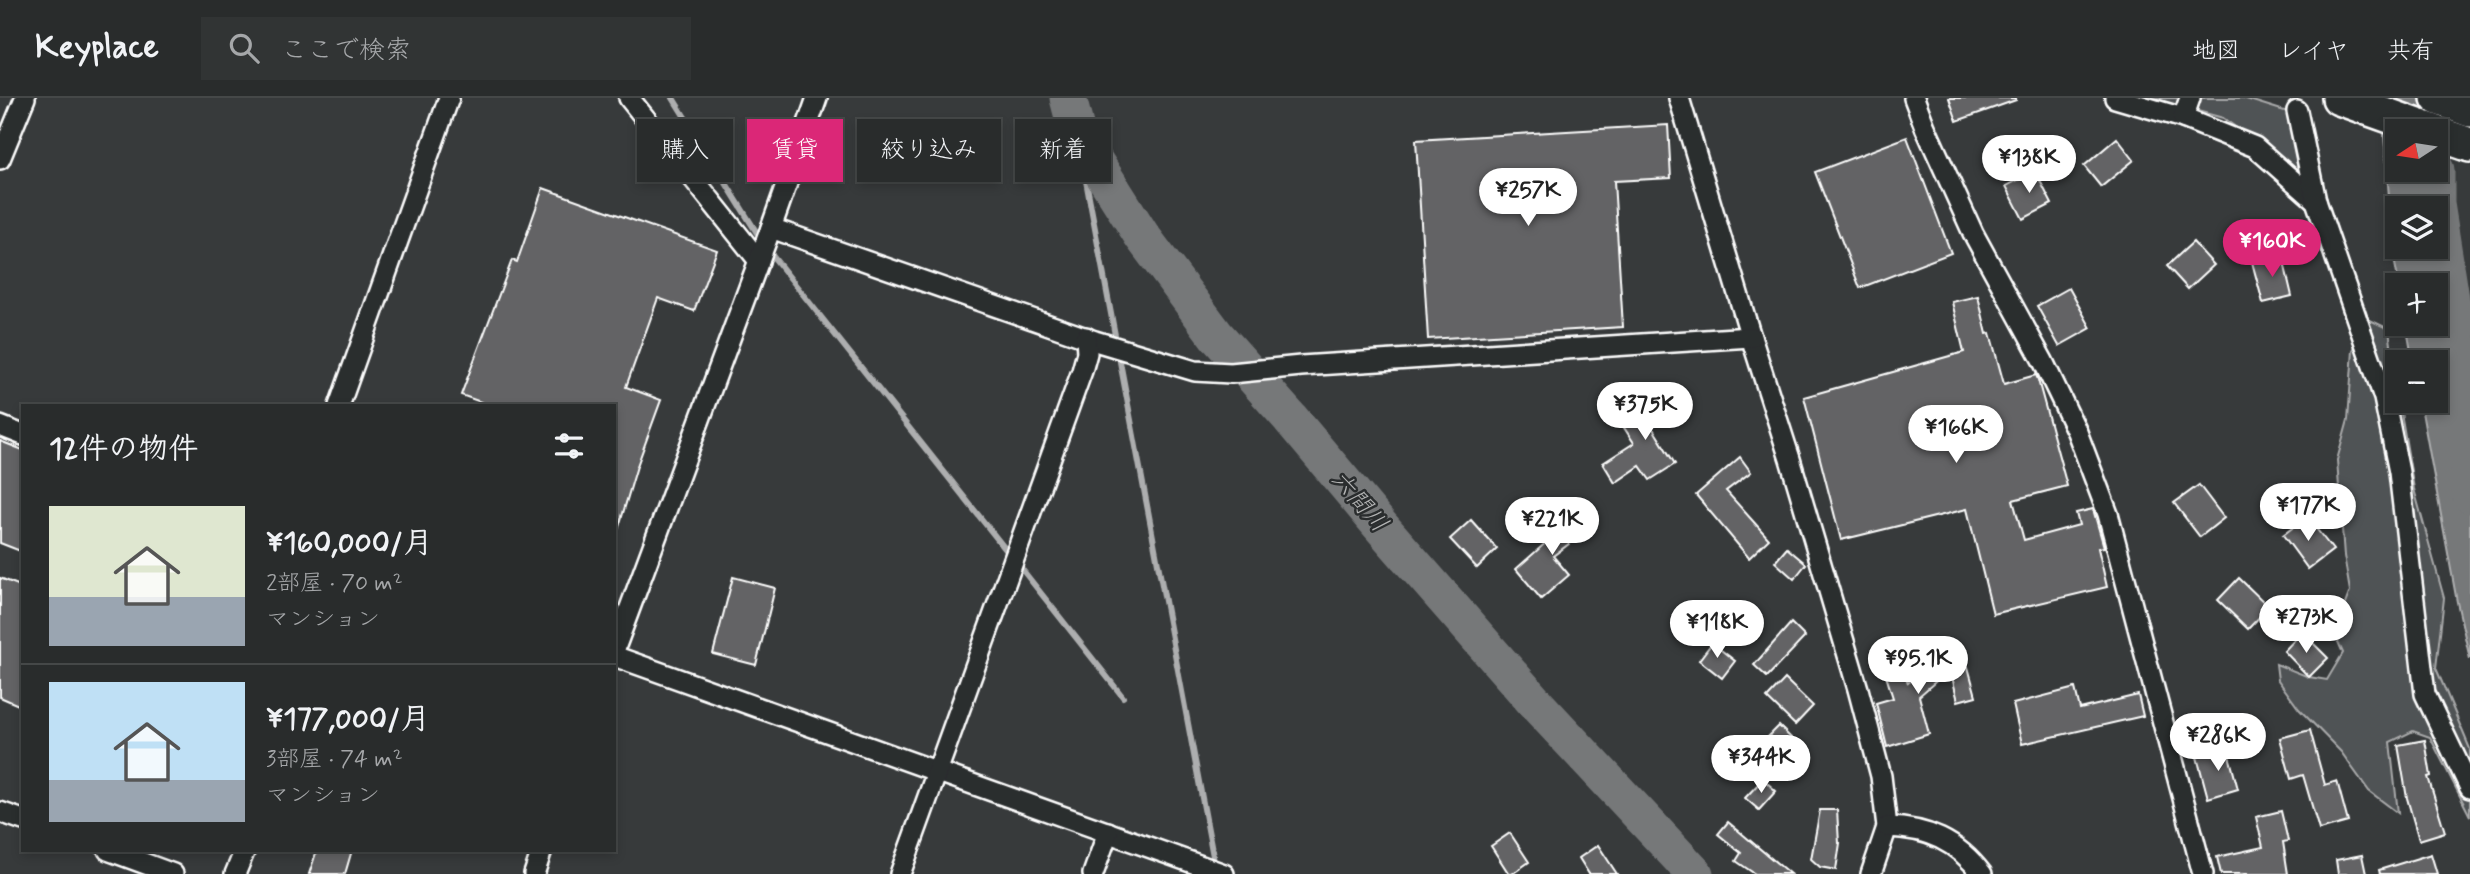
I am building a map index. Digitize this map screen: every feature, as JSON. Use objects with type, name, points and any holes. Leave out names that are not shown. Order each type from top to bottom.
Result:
[{"type":"highway","points":[[2339,98],[2398,119]]},
{"type":"highway","points":[[2438,98],[2470,110]]},
{"type":"highway","points":[[2448,137],[2470,145]]},
{"type":"street","points":[[0,159],[25,98]]},
{"type":"street","points":[[340,404],[449,98]]},
{"type":"street","points":[[629,98],[759,261]]},
{"type":"street","points":[[616,648],[817,98]]},
{"type":"street","points":[[1679,98],[1790,459],[1881,776],[1888,827],[1871,874]]},
{"type":"street","points":[[1914,98],[1973,233],[2043,361],[2094,474],[2108,514],[2203,874]]},
{"type":"street","points":[[2115,98],[2183,118],[2255,147],[2316,201]]},
{"type":"street","points":[[2183,118],[2190,98]]},
{"type":"street","points":[[2297,111],[2316,201],[2384,398],[2399,472],[2425,694],[2470,788]]},
{"type":"street","points":[[771,229],[1090,339],[1195,371],[1231,373],[1301,366],[1751,337]]},
{"type":"street","points":[[900,874],[1082,371],[1090,339]]},
{"type":"street","points":[[0,426],[21,434]]},
{"type":"street","points":[[616,654],[936,772],[1224,874]]},
{"type":"street","points":[[0,812],[21,819]]},
{"type":"street","points":[[1888,827],[1912,828],[1932,833],[1953,846],[1982,874]]},
{"type":"street","points":[[1093,874],[1108,832]]},
{"type":"street","points":[[113,852],[173,874]]},
{"type":"street","points":[[235,874],[244,852]]},
{"type":"street","points":[[534,874],[541,852]]},
{"type":"shaded area","points":[[2150,98],[2243,98],[2291,113],[2298,173],[2223,118]]},
{"type":"shaded area","points":[[2381,98],[2434,98],[2435,119],[2385,119],[2385,147]]},
{"type":"shaded area","points":[[2388,182],[2439,182],[2440,196],[2389,196]]},
{"type":"shaded area","points":[[2394,259],[2445,259],[2445,273],[2397,273]]},
{"type":"shaded area","points":[[2448,310],[2451,355],[2470,498],[2470,659],[2422,413],[2448,413],[2448,350],[2411,350],[2408,336],[2448,336]]},
{"type":"shaded area","points":[[2370,320],[2385,327],[2385,336],[2390,336],[2392,350],[2385,350],[2385,413],[2401,413],[2414,489],[2444,598],[2436,668],[2470,749],[2470,816],[2430,737],[2413,731],[2390,742],[2398,813],[2369,791],[2341,752],[2299,709],[2278,680],[2276,664],[2309,677],[2327,680],[2343,653],[2334,633],[2350,591],[2344,556],[2337,460],[2348,420],[2353,350]]},
{"type":"building","points":[[1949,98],[2016,98],[2016,100],[1957,121]]},
{"type":"building","points":[[1668,125],[1671,178],[1614,181],[1623,327],[1428,339],[1416,140]]},
{"type":"building","points":[[1907,137],[1951,253],[1860,288],[1815,172]]},
{"type":"building","points":[[2117,138],[2134,160],[2101,187],[2084,166]]},
{"type":"building","points":[[2035,171],[2052,204],[2023,219],[2006,186]]},
{"type":"building","points":[[543,188],[717,250],[694,311],[658,298],[626,387],[661,400],[618,530],[616,404],[486,404],[461,395],[512,260],[517,262]]},
{"type":"building","points":[[2193,242],[2214,265],[2188,289],[2167,266]]},
{"type":"building","points":[[2282,254],[2292,296],[2263,303],[2252,262]]},
{"type":"building","points":[[2069,288],[2091,328],[2059,346],[2037,306]]},
{"type":"building","points":[[1978,296],[1987,334],[1990,333],[2004,384],[2036,375],[2067,486],[2013,500],[2024,540],[2079,525],[2076,513],[2093,509],[2104,547],[2098,548],[2107,587],[1993,614],[1967,509],[1841,540],[1804,397],[1964,352],[1952,302]]},
{"type":"building","points":[[1673,392],[1683,407],[1652,427],[1675,464],[1650,480],[1640,466],[1615,483],[1603,463],[1634,443],[1621,423]]},
{"type":"building","points":[[0,441],[21,449],[21,551],[0,543]]},
{"type":"building","points":[[1740,457],[1751,472],[1726,491],[1769,539],[1749,558],[1696,495]]},
{"type":"building","points":[[2199,485],[2224,518],[2200,537],[2174,503]]},
{"type":"building","points":[[1583,510],[1594,525],[1553,556],[1569,575],[1541,599],[1516,569]]},
{"type":"building","points":[[2307,517],[2333,550],[2308,569],[2283,535]]},
{"type":"building","points":[[1471,520],[1497,549],[1477,568],[1450,539]]},
{"type":"building","points":[[1787,548],[1806,564],[1794,579],[1775,562]]},
{"type":"building","points":[[733,577],[775,588],[756,665],[713,654]]},
{"type":"building","points":[[0,578],[21,586],[21,706],[0,697]]},
{"type":"building","points":[[2239,578],[2269,607],[2248,629],[2218,600]]},
{"type":"building","points":[[1791,623],[1805,637],[1767,677],[1754,665]]},
{"type":"building","points":[[2302,632],[2328,658],[2309,677],[2284,651]]},
{"type":"building","points":[[1942,641],[1968,667],[1976,696],[1958,701],[1950,669],[1919,696],[1929,734],[1887,747],[1876,703],[1893,698],[1882,663],[1899,657],[1908,683],[1945,651]]},
{"type":"building","points":[[1712,643],[1735,661],[1722,678],[1699,660]]},
{"type":"building","points":[[1785,679],[1813,706],[1795,725],[1767,698]]},
{"type":"building","points":[[2075,688],[2080,709],[2138,695],[2143,716],[2022,744],[2013,704]]},
{"type":"building","points":[[1779,726],[1793,740],[1780,753],[1766,739]]},
{"type":"building","points":[[2310,730],[2325,785],[2337,781],[2348,822],[2319,830],[2303,775],[2291,779],[2280,738]]},
{"type":"building","points":[[2425,740],[2431,776],[2428,777],[2445,832],[2419,840],[2407,798],[2398,745]]},
{"type":"building","points":[[2227,748],[2238,789],[2208,798],[2197,757]]},
{"type":"building","points":[[1763,779],[1776,791],[1759,810],[1745,798]]},
{"type":"building","points":[[1820,810],[1837,810],[1840,843],[1836,870],[1820,867],[1811,859]]},
{"type":"building","points":[[2281,811],[2288,841],[2283,842],[2288,874],[2221,874],[2217,857],[2263,847],[2256,817]]},
{"type":"building","points":[[1728,822],[1790,874],[1755,874],[1736,861],[1741,853],[1718,834]]},
{"type":"building","points":[[1510,833],[1529,862],[1512,874],[1509,874],[1491,846]]},
{"type":"building","points":[[1598,845],[1617,874],[1589,874],[1579,858]]},
{"type":"building","points":[[316,852],[351,852],[345,874],[309,874]]},
{"type":"building","points":[[2431,854],[2437,874],[2380,874],[2379,870]]},
{"type":"building","points":[[2362,855],[2366,874],[2338,874],[2336,860]]},
{"type":"waterway","points":[[673,98],[767,249],[1010,555]]},
{"type":"waterway","name":"六間川","points":[[1068,98],[1077,133],[1142,236],[1216,335],[1539,707],[1695,874]]},
{"type":"waterway","points":[[1086,182],[1215,867]]},
{"type":"waterway","points":[[2436,182],[2436,204],[2465,386],[2470,495]]},
{"type":"waterway","points":[[1017,563],[1123,697]]}]
